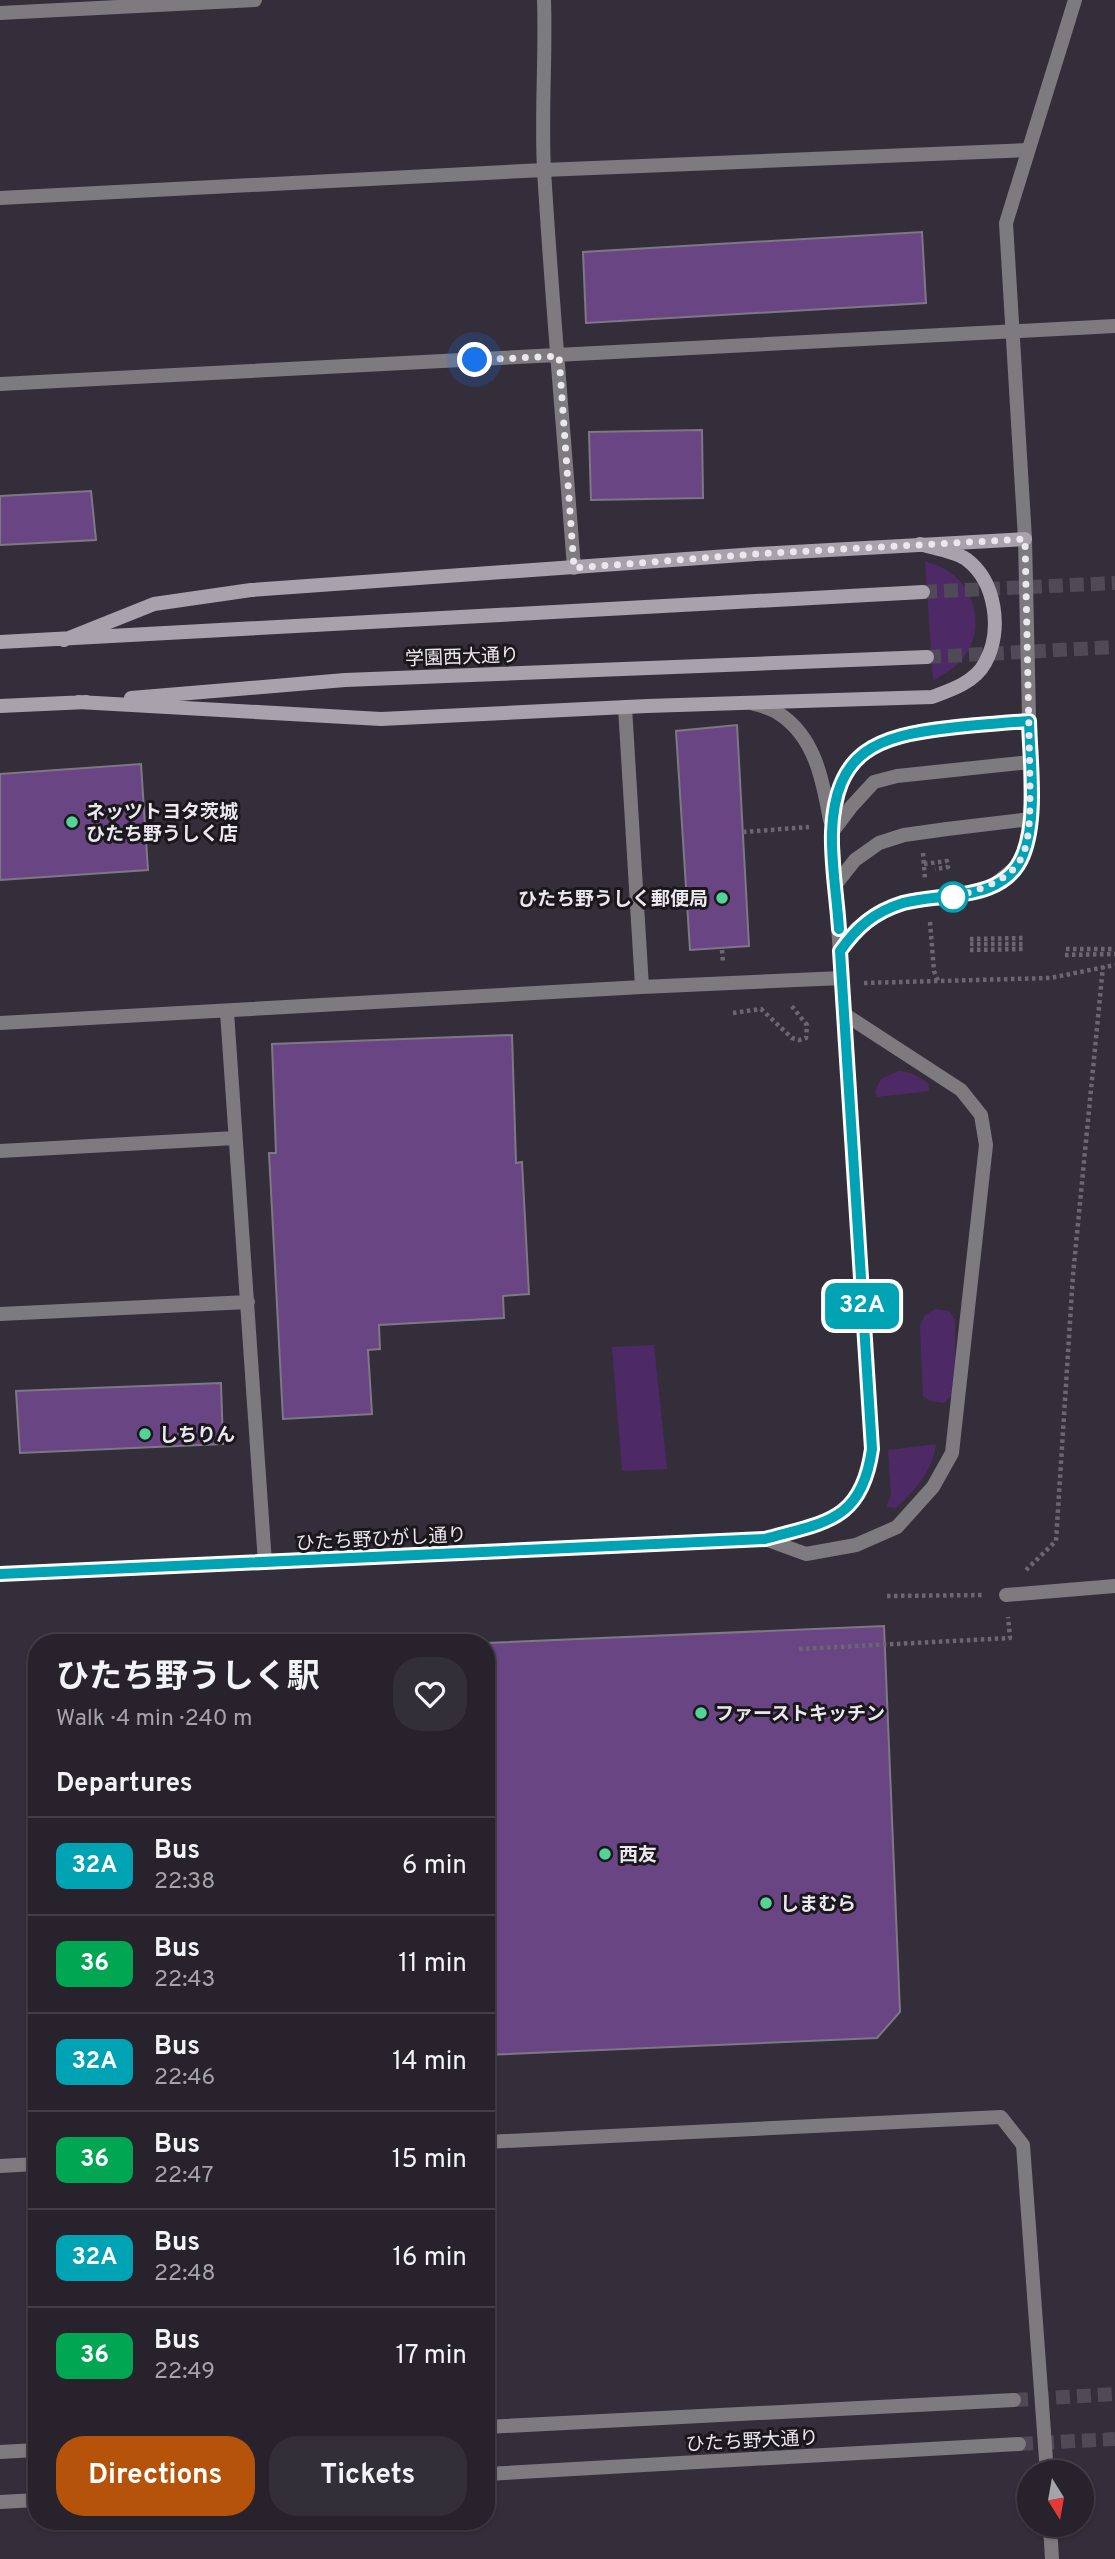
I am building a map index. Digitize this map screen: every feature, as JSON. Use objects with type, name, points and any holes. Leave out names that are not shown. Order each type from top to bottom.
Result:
[{"type":"main road","points":[[64,640],[154,604],[251,590],[1025,539]]},
{"type":"main road","points":[[78,702],[381,719],[625,707],[932,697],[963,685],[985,664],[995,629],[992,602],[982,576],[965,558],[920,544]]},
{"type":"main road","name":"学園西大通り","points":[[0,642],[923,592]]},
{"type":"main road","name":"学園西大通り","points":[[0,706],[345,680],[927,657]]},
{"type":"street","points":[[0,13],[255,0]]},
{"type":"street","points":[[544,0],[546,48],[541,102],[544,170],[574,568]]},
{"type":"street","points":[[840,951],[856,929],[886,910],[905,902],[954,897],[979,891],[1006,876],[1022,858],[1030,820],[1025,539],[1006,223],[1075,0]]},
{"type":"street","points":[[0,198],[544,170],[1027,150]]},
{"type":"street","points":[[0,384],[1115,326]]},
{"type":"street","points":[[751,703],[777,712],[794,725],[811,749],[823,783],[832,832],[840,951],[849,981],[844,1014],[872,1449],[861,1493],[844,1511],[823,1523],[765,1539]]},
{"type":"street","points":[[625,707],[642,987]]},
{"type":"street","points":[[832,832],[839,788],[852,764],[883,741],[908,733],[1029,721]]},
{"type":"street","points":[[832,832],[874,782],[897,776],[1030,762]]},
{"type":"street","points":[[836,884],[855,860],[879,843],[904,835],[936,830],[1030,820]]},
{"type":"street","points":[[0,1023],[642,987],[849,981]]},
{"type":"street","points":[[227,1012],[265,1563]]},
{"type":"street","points":[[765,1539],[806,1554],[856,1545],[897,1527],[933,1487],[952,1454],[986,1145],[981,1115],[961,1090],[844,1014]]},
{"type":"street","points":[[0,1151],[236,1138]]},
{"type":"street","points":[[0,1314],[248,1302]]},
{"type":"street","name":"ひたち野ひがし通り","points":[[0,1574],[765,1539]]},
{"type":"street","points":[[1006,1595],[1115,1586]]},
{"type":"street","points":[[495,2142],[1001,2118],[1023,2145],[1046,2460]]},
{"type":"street","points":[[0,2166],[28,2164]]},
{"type":"street","name":"ひたち野大通り","points":[[495,2427],[1014,2400]]},
{"type":"street","name":"ひたち野大通り","points":[[495,2473],[1019,2444]]},
{"type":"street","points":[[0,2452],[28,2450]]},
{"type":"street","points":[[0,2502],[28,2500]]},
{"type":"street","points":[[1051,2538],[1052,2559]]},
{"type":"path","points":[[924,864],[947,861],[948,867],[935,869]]},
{"type":"path","points":[[1025,944],[970,945],[1025,944]]},
{"type":"path","points":[[1115,948],[1066,952],[1115,954]]},
{"type":"path","points":[[722,950],[724,975]]},
{"type":"path","points":[[849,981],[1050,978],[1115,965]]},
{"type":"path","points":[[799,1649],[1010,1639],[1006,1595],[1012,1585],[1056,1541],[1073,1275],[1103,966]]},
{"type":"path","points":[[733,1013],[761,1009],[793,1038],[806,1038],[807,1025],[782,994]]},
{"type":"path","points":[[887,1596],[1006,1595]]},
{"type":"shaded area","points":[[925,561],[956,577],[971,599],[975,612],[973,638],[968,651],[957,665],[933,681]]},
{"type":"shaded area","points":[[899,1071],[922,1079],[929,1084],[929,1091],[877,1097],[875,1091],[881,1079]]},
{"type":"shaded area","points":[[935,1309],[949,1311],[955,1320],[955,1360],[951,1396],[944,1403],[930,1401],[923,1396],[920,1326],[924,1316]]},
{"type":"shaded area","points":[[654,1345],[667,1469],[622,1471],[612,1347]]},
{"type":"shaded area","points":[[936,1444],[931,1463],[916,1487],[896,1508],[886,1507],[891,1495],[888,1450]]},
{"type":"building","points":[[922,232],[926,303],[586,323],[583,252]]},
{"type":"building","points":[[702,430],[703,498],[591,500],[589,432]]},
{"type":"building","points":[[91,491],[96,540],[0,545],[0,496]]},
{"type":"building","points":[[737,725],[749,946],[690,950],[676,731]]},
{"type":"building","name":"ネッツトヨタ茨城 ひたち野うしく店","points":[[141,764],[148,870],[0,880],[0,774]]},
{"type":"building","points":[[512,1035],[516,1163],[522,1162],[529,1294],[503,1296],[504,1318],[379,1325],[380,1349],[368,1350],[372,1414],[283,1419],[269,1153],[276,1153],[272,1044]]},
{"type":"building","points":[[221,1383],[223,1444],[20,1453],[16,1391]]},
{"type":"building","points":[[884,1626],[900,2012],[877,2038],[495,2055],[495,1643]]},
{"type":"tunnel","points":[[923,592],[1115,583]]},
{"type":"tunnel","points":[[927,657],[1115,647]]},
{"type":"tunnel","points":[[1014,2400],[1115,2394]]},
{"type":"tunnel","points":[[1019,2444],[1115,2439]]},
{"type":"bus line","name":"32A","points":[[0,1574],[765,1539],[823,1523],[844,1511],[861,1493],[869,1472],[872,1449],[840,951],[856,929],[886,910],[905,902],[954,897],[979,891],[994,885],[1016,867],[1026,846],[1030,820],[1029,721],[908,733],[883,741],[864,752],[852,764],[839,788],[832,832],[839,929]]},
{"type":"place","name":"ネッツトヨタ茨城 ひたち野うしく店","points":[[72,822]]},
{"type":"place","name":"ひたち野うしく郵便局","points":[[722,898]]},
{"type":"place","name":"しちりん","points":[[145,1434]]},
{"type":"place","name":"ファーストキッチン","points":[[701,1713]]},
{"type":"place","name":"西友","points":[[605,1854]]},
{"type":"place","name":"しまむら","points":[[766,1903]]},
{"type":"route","points":[[475,360],[559,356],[574,568],[755,554],[1025,539],[1030,781],[1030,820],[1026,846],[1016,867],[994,885],[953,897]]}]
